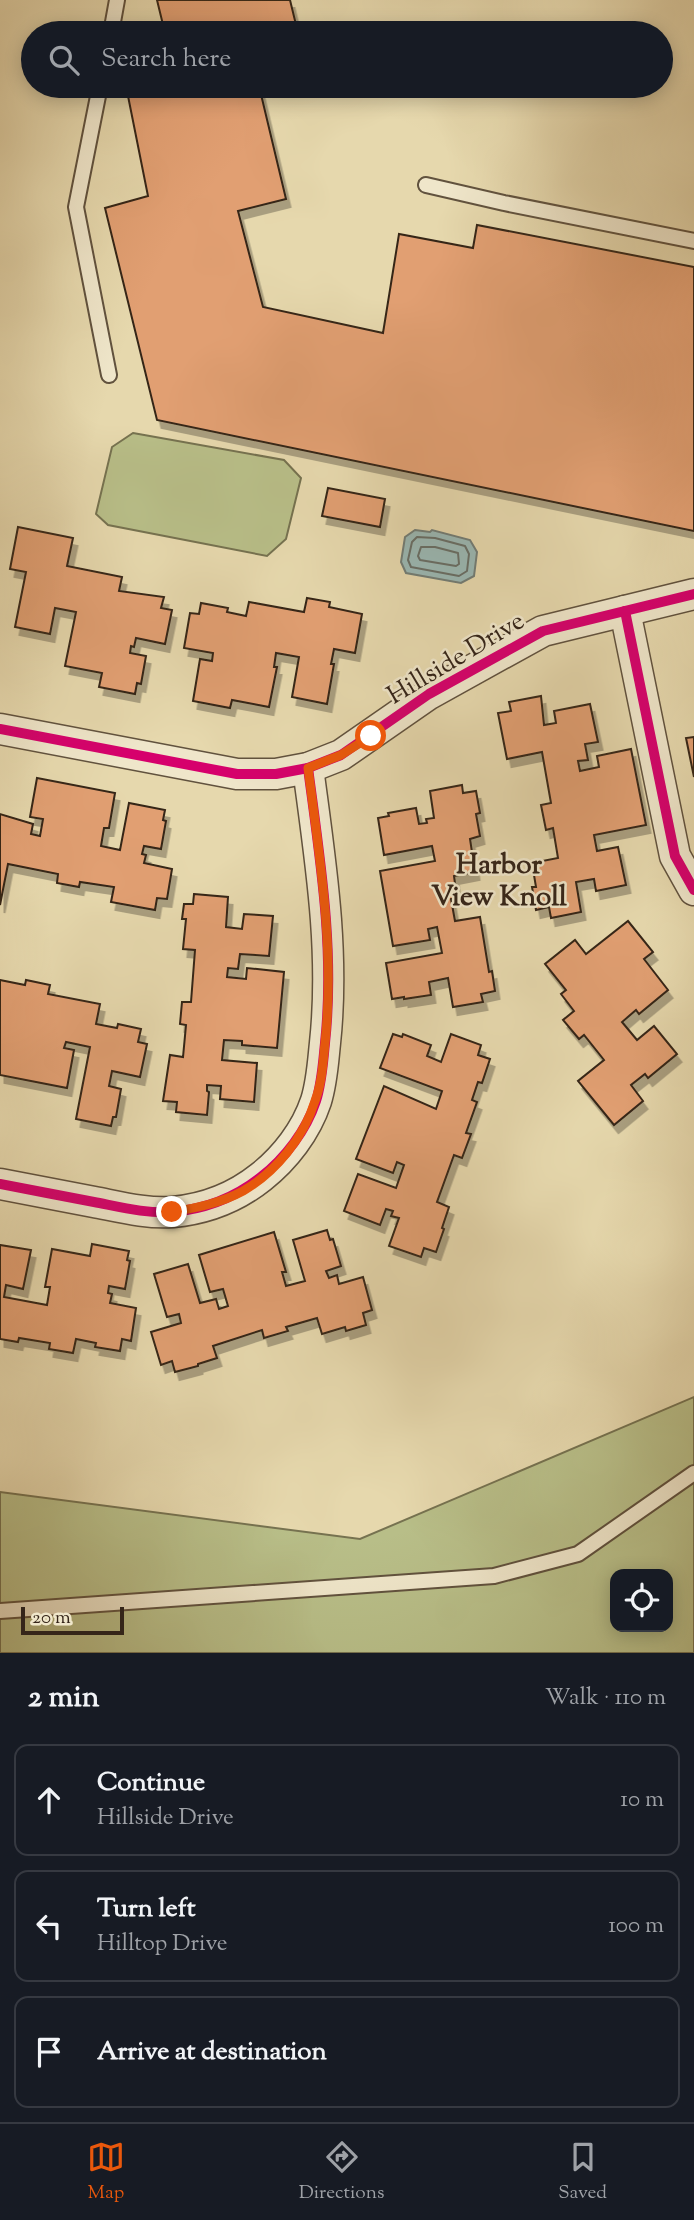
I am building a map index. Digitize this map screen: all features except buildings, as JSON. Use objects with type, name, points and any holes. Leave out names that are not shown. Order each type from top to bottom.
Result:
[{"type":"street","name":"Hillside Drive","points":[[0,729],[237,774],[276,774],[308,768],[341,755],[429,694],[543,631],[694,594]]},
{"type":"street","points":[[625,611],[675,856],[694,890]]},
{"type":"street","points":[[0,1184],[139,1211],[172,1212],[205,1206],[244,1191],[276,1165],[302,1132],[315,1101],[321,1077],[328,1013],[329,948],[324,884],[308,768]]},
{"type":"lane","points":[[113,21],[117,0]]},
{"type":"lane","points":[[98,98],[76,207],[109,375]]},
{"type":"lane","points":[[426,185],[694,241]]},
{"type":"lane","points":[[0,1611],[494,1576],[578,1554],[694,1474]]},
{"type":"green space","points":[[133,433],[284,460],[301,478],[286,539],[267,556],[108,525],[96,514],[112,447]]},
{"type":"green space","points":[[694,1397],[694,1653],[0,1653],[0,1492],[360,1539]]},
{"type":"water","points":[[415,530],[432,530],[470,540],[477,552],[474,576],[461,583],[406,573],[401,562],[405,537]]},
{"type":"cycle path","points":[[0,729],[237,774],[276,774],[308,768],[341,755],[429,694],[543,631],[694,594]]},
{"type":"cycle path","points":[[625,611],[675,856],[694,890]]},
{"type":"cycle path","points":[[0,1184],[134,1210],[185,1210],[220,1201],[251,1184],[270,1170],[294,1143],[307,1123],[318,1094],[328,1008],[325,905],[308,768]]},
{"type":"district","name":"Harbor View Knoll","points":[[499,879]]},
{"type":"route","points":[[172,1212],[205,1206],[244,1191],[276,1165],[302,1132],[315,1101],[321,1077],[328,1013],[329,948],[324,884],[308,768],[341,755],[371,736]]}]
